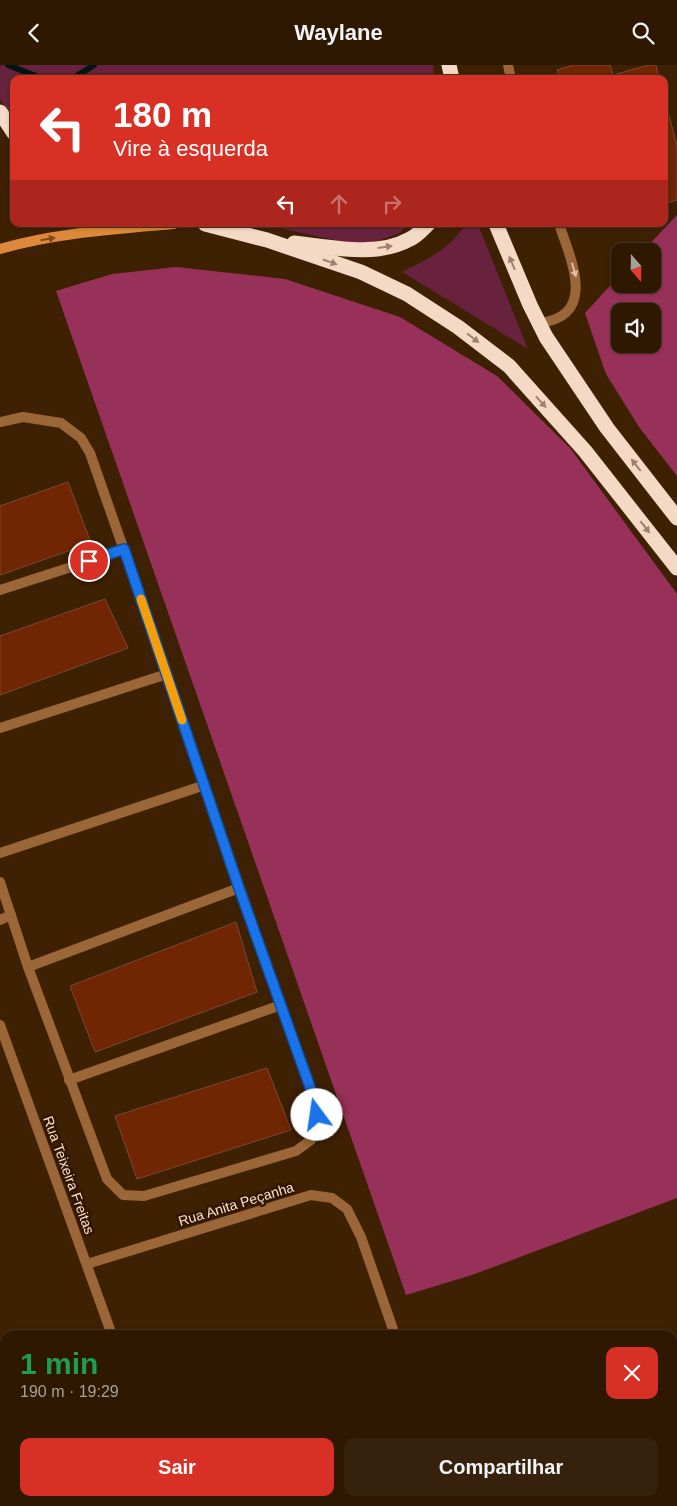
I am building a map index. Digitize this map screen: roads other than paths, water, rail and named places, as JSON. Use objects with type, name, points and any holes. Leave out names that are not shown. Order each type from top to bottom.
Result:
[{"type":"highway","points":[[0,112],[10,127]]},
{"type":"highway","points":[[217,227],[267,240],[361,273],[406,294],[458,327],[509,366],[585,451],[677,568]]},
{"type":"highway","points":[[267,240],[361,250],[376,249],[392,247],[412,239],[425,227]]},
{"type":"highway","points":[[497,227],[530,305],[555,350],[607,428],[677,518]]},
{"type":"main road","points":[[0,249],[17,244],[93,232],[144,227]]},
{"type":"street","points":[[539,323],[550,322],[560,317],[572,306],[577,293],[576,279],[561,227]]},
{"type":"street","points":[[0,422],[23,417],[61,423],[80,438],[90,453],[239,888],[316,1104],[319,1125],[312,1139],[296,1151],[144,1196],[123,1195],[107,1179],[28,967],[0,882]]},
{"type":"street","points":[[0,590],[124,549]]},
{"type":"street","points":[[0,728],[167,674]]},
{"type":"street","points":[[0,853],[205,785]]},
{"type":"street","points":[[28,967],[239,888]]},
{"type":"street","points":[[0,919],[11,915]]},
{"type":"street","points":[[69,1080],[281,1005]]},
{"type":"street","name":"Rua Teixeira Freitas","points":[[0,1025],[110,1330]]},
{"type":"street","name":"Rua Anita Peçanha","points":[[87,1264],[311,1195],[332,1198],[347,1209],[361,1237],[393,1330]]},
{"type":"waterway","points":[[8,65],[33,75]]},
{"type":"waterway","points":[[78,75],[94,65]]}]
